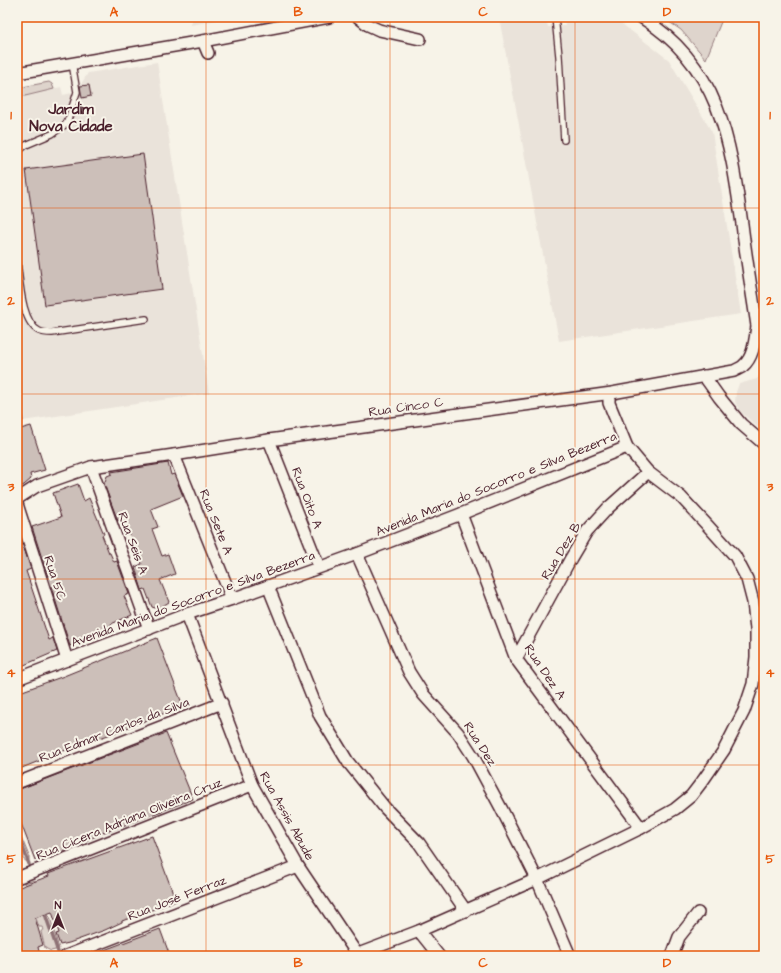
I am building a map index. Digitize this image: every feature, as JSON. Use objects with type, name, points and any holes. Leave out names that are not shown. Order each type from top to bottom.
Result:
[{"type":"street","points":[[17,74],[329,17]]},
{"type":"street","points":[[358,17],[368,25],[379,30],[420,39]]},
{"type":"street","name":"Rua Cinco C","points":[[17,499],[37,486],[90,467],[269,440],[612,393],[734,371],[743,366],[749,359],[755,341],[759,308],[724,126],[717,107],[700,75],[679,47],[658,28],[641,17]]},
{"type":"street","points":[[203,41],[208,53]]},
{"type":"street","points":[[704,376],[741,424],[764,444]]},
{"type":"street","points":[[612,393],[609,398],[609,403],[627,447]]},
{"type":"street","name":"Rua Oito A","points":[[269,440],[319,567]]},
{"type":"street","name":"Avenida Maria do Socorro e Silva Bezerra","points":[[17,679],[187,614],[357,554],[627,447],[648,472],[681,497],[735,556],[747,579],[753,602],[756,629],[756,657],[753,684],[744,711],[724,750],[691,796],[675,809],[641,828],[537,879],[466,911],[419,931],[355,955]]},
{"type":"street","name":"Rua Sete A","points":[[174,455],[232,599]]},
{"type":"street","name":"Rua Seis A","points":[[90,467],[149,629]]},
{"type":"street","name":"Rua Dez B","points":[[516,659],[587,531],[608,508],[648,472]]},
{"type":"street","name":"Rua 5C","points":[[17,504],[67,660]]},
{"type":"street","name":"Rua Dez A","points":[[461,514],[516,659],[641,828]]},
{"type":"street","name":"Rua Dez","points":[[357,554],[409,672],[424,694],[458,733],[473,756],[537,879],[570,956]]},
{"type":"street","points":[[268,586],[320,716],[348,762],[385,808],[419,843],[466,911]]},
{"type":"street","name":"Rua Assis Abude","points":[[187,614],[252,785],[298,866],[355,955]]},
{"type":"street","name":"Rua Edmar Carlos da Silva","points":[[17,783],[222,703]]},
{"type":"street","name":"Rua Cícera Adriana Oliveira Cruz","points":[[17,878],[252,785]]},
{"type":"street","name":"Rua José Ferraz","points":[[66,956],[298,866]]},
{"type":"street","points":[[672,956],[679,936],[698,913]]},
{"type":"street","points":[[419,931],[439,956]]},
{"type":"lane","points":[[555,17],[564,140]]},
{"type":"lane","points":[[17,152],[26,145],[52,134],[66,124],[76,92],[72,63]]},
{"type":"lane","points":[[17,262],[24,309],[32,324],[40,331],[52,333],[146,319]]},
{"type":"shaded area","points":[[193,17],[233,17],[191,25]]},
{"type":"shaded area","points":[[499,17],[546,17],[548,27],[565,26],[564,17],[611,17],[669,60],[712,132],[741,314],[559,341]]},
{"type":"shaded area","points":[[662,17],[723,17],[706,59],[681,30]]},
{"type":"shaded area","points":[[157,62],[209,393],[23,421],[17,381],[17,98],[61,87],[63,95],[76,92],[88,73]]},
{"type":"shaded area","points":[[49,82],[52,84],[54,89],[17,98],[17,88]]},
{"type":"shaded area","points":[[764,368],[764,433],[740,411],[735,402],[739,384],[757,379]]},
{"type":"shaded area","points":[[17,381],[23,421],[17,423]]},
{"type":"shaded area","points":[[17,827],[29,856],[29,860],[27,862],[17,854]]},
{"type":"shaded area","points":[[35,880],[47,914],[50,917],[59,949],[51,951],[45,948],[41,932],[43,929],[42,927],[39,927],[24,883]]},
{"type":"building","points":[[89,85],[91,96],[82,98],[80,86]]},
{"type":"building","points":[[143,154],[162,289],[45,305],[26,170]]},
{"type":"building","points":[[31,426],[45,470],[30,474],[31,479],[24,485],[17,488],[17,430]]},
{"type":"building","points":[[168,463],[171,475],[174,474],[183,496],[151,509],[158,527],[152,529],[162,556],[168,554],[175,574],[160,580],[169,602],[158,609],[152,607],[145,589],[142,590],[135,567],[142,564],[128,530],[126,531],[121,520],[118,521],[104,484],[107,476],[112,474],[111,472]]},
{"type":"building","points":[[78,484],[84,501],[89,498],[104,534],[102,535],[109,553],[114,562],[117,561],[129,594],[124,596],[132,615],[111,624],[112,629],[70,646],[32,527],[61,517],[53,493]]},
{"type":"building","points":[[18,531],[31,569],[26,571],[49,640],[53,638],[57,651],[17,668],[17,532]]},
{"type":"building","points":[[157,638],[183,706],[17,770],[17,693],[64,676]]},
{"type":"building","points":[[166,733],[193,799],[109,830],[53,856],[52,854],[35,860],[17,813],[17,790]]},
{"type":"building","points":[[152,836],[176,901],[122,921],[105,930],[60,945],[56,934],[59,933],[52,912],[35,918],[43,945],[38,947],[40,956],[23,956],[17,935],[17,888],[49,876],[48,874]]},
{"type":"building","points":[[160,929],[170,956],[91,956],[91,955]]},
{"type":"waterway","points":[[17,832],[29,864]]},
{"type":"waterway","points":[[44,911],[58,952]]},
{"type":"district","name":"Jardim Nova Cidade","points":[[71,118]]}]
